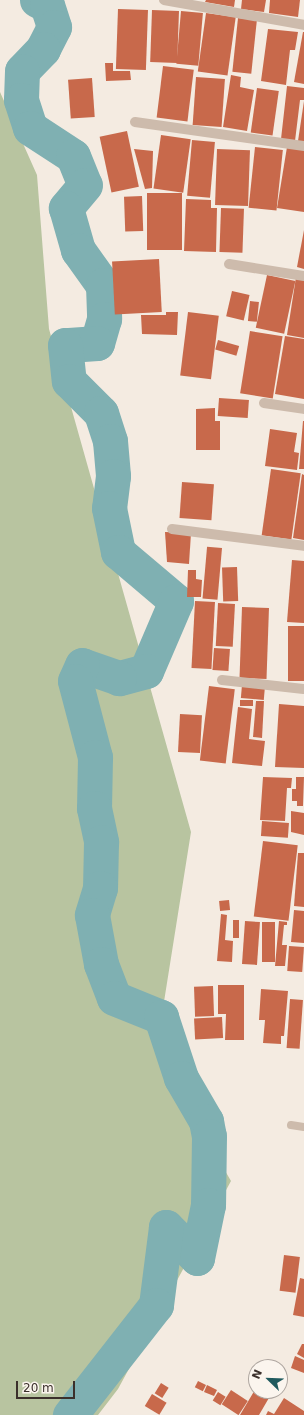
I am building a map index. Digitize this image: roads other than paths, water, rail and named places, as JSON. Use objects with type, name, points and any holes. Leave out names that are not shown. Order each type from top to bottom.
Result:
[{"type":"street","points":[[164,0],[304,25]]},
{"type":"street","points":[[135,122],[304,146]]},
{"type":"street","points":[[229,264],[304,276]]},
{"type":"street","points":[[264,403],[304,409]]},
{"type":"street","points":[[172,529],[304,546]]},
{"type":"street","points":[[222,680],[304,690]]},
{"type":"lane","points":[[290,1125],[304,1126]]},
{"type":"waterway","points":[[37,0],[47,5],[54,27],[43,49],[22,71],[21,100],[30,128],[73,156],[85,185],[66,208],[78,250],[103,285],[104,319],[97,343],[65,345],[69,381],[101,413],[110,441],[113,476],[109,508],[118,552],[176,601],[146,671],[119,678],[82,665],[75,681],[95,757],[94,808],[101,842],[100,888],[92,915],[101,964],[114,998],[161,1017],[181,1078],[206,1121],[209,1136],[208,1205],[197,1258],[166,1227],[156,1305],[70,1415]]}]
